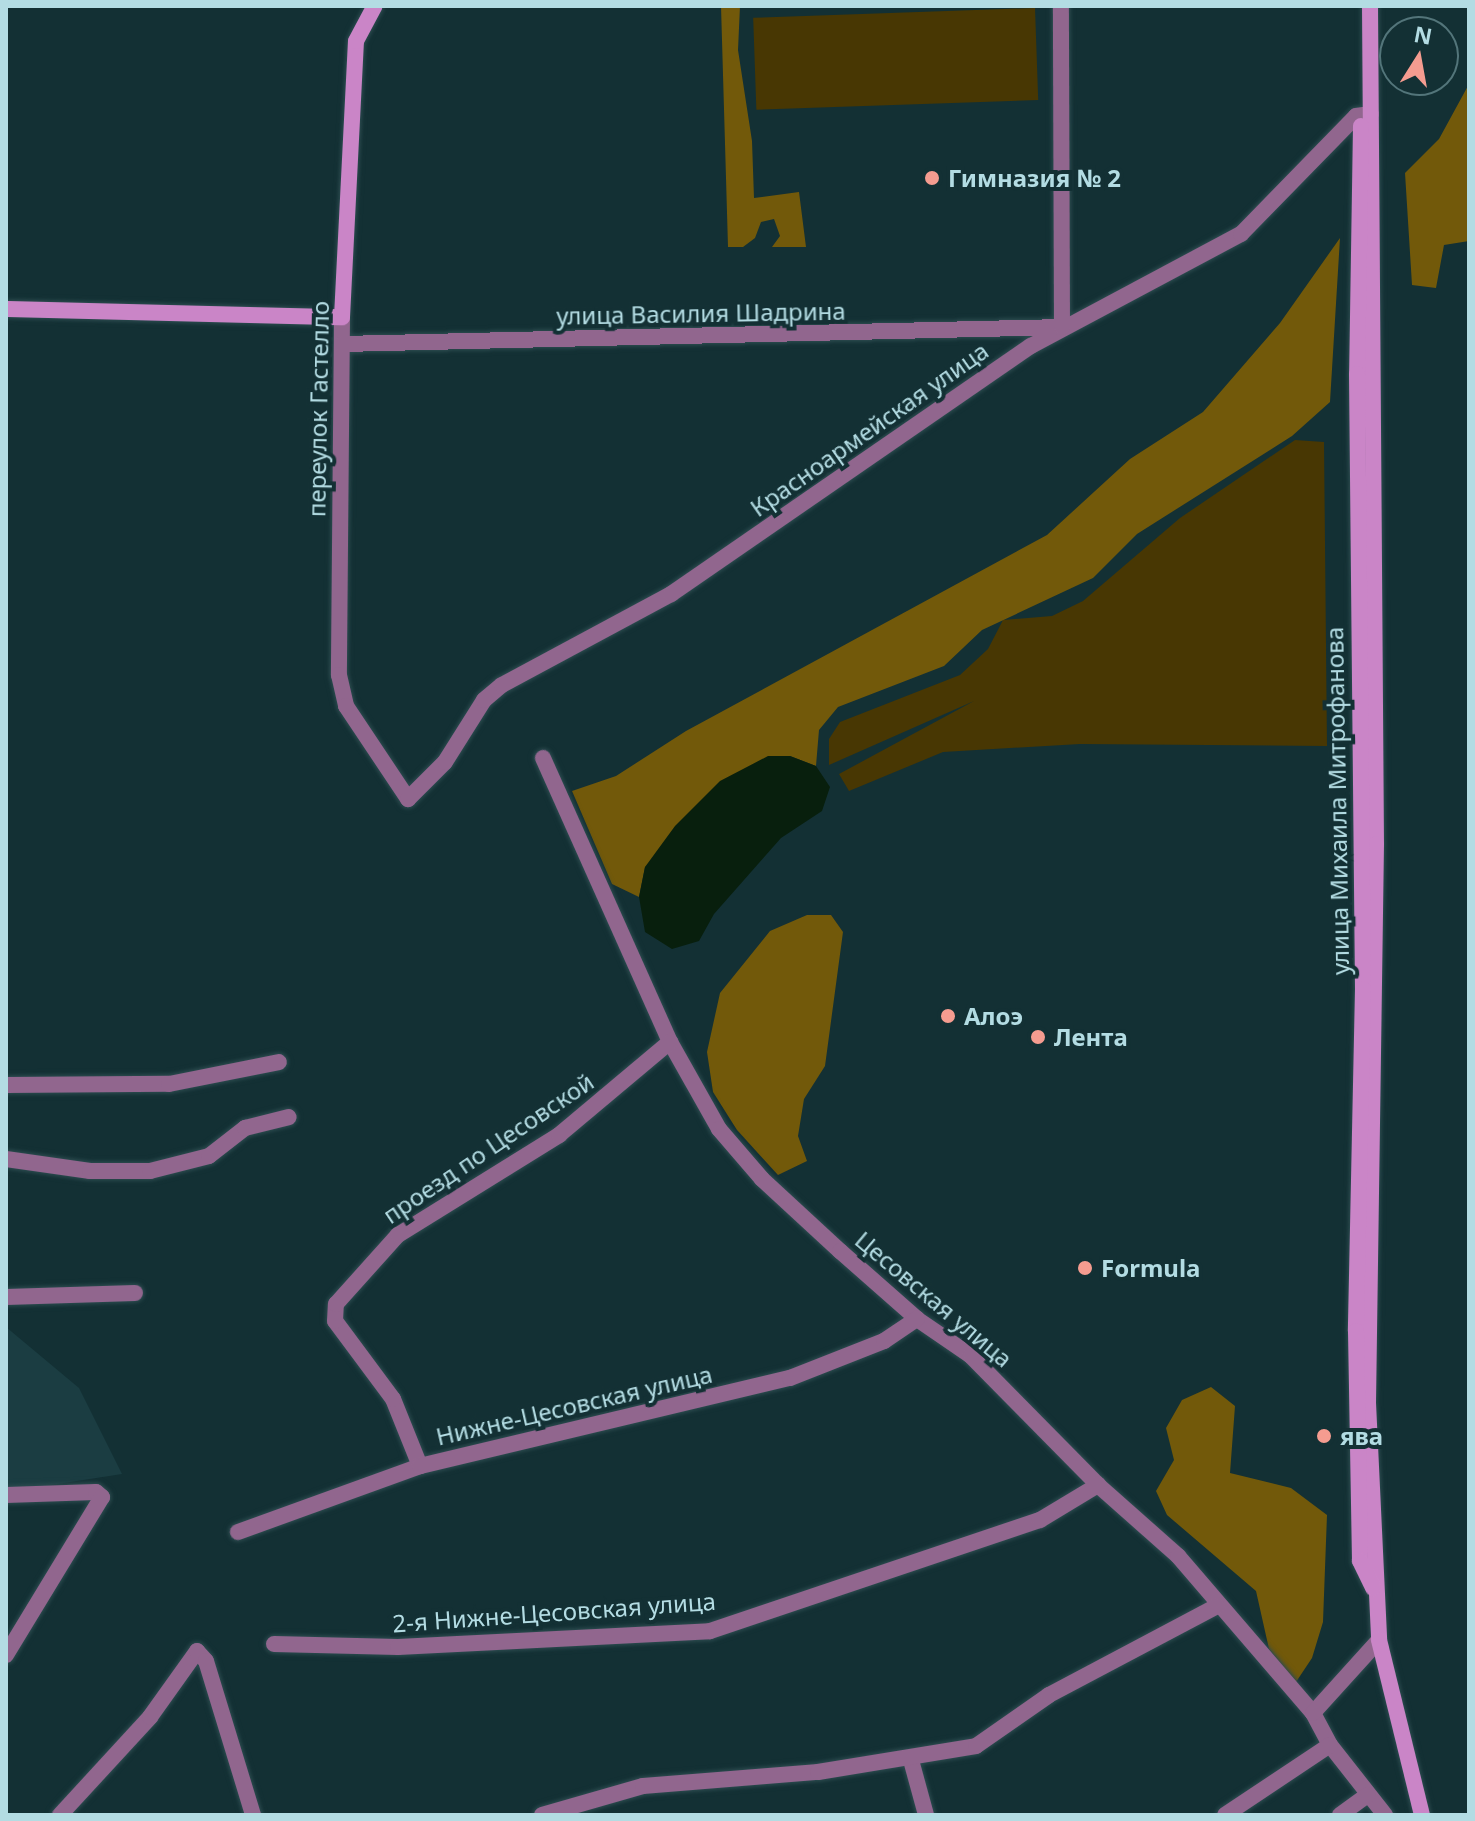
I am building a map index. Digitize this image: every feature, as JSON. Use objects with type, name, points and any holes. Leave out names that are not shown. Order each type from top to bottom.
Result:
[{"type":"main road","points":[[356,41],[367,6]]},
{"type":"main road","name":"переулок Гастелло","points":[[342,317],[356,41],[375,6]]},
{"type":"main road","name":"улица Михаила Митрофанова","points":[[1370,8],[1366,114],[1365,536],[1375,1042],[1368,1346],[1379,1640],[1422,1815]]},
{"type":"main road","points":[[6,309],[342,317]]},
{"type":"street","points":[[1061,6],[1062,327]]},
{"type":"street","name":"Красноармейская улица","points":[[408,799],[445,762],[484,700],[502,685],[671,594],[1062,327],[1241,234],[1366,114]]},
{"type":"street","name":"переулок Гастелло","points":[[342,317],[339,675],[346,706],[408,799]]},
{"type":"street","name":"улица Василия Шадрина","points":[[342,344],[1062,327]]},
{"type":"street","name":"Цесовская улица","points":[[543,758],[670,1042],[719,1129],[762,1179],[917,1319],[971,1356],[1098,1485],[1178,1556],[1217,1606],[1313,1713],[1330,1745],[1385,1815]]},
{"type":"street","name":"проезд по Цесовской","points":[[420,1466],[393,1399],[335,1321],[336,1304],[398,1235],[559,1135],[670,1042]]},
{"type":"street","points":[[6,1085],[169,1084],[279,1062]]},
{"type":"street","points":[[6,1159],[90,1171],[150,1171],[209,1156],[245,1128],[289,1117]]},
{"type":"street","points":[[6,1297],[135,1293]]},
{"type":"street","name":"Нижне-Цесовская улица","points":[[238,1532],[420,1466],[790,1378],[884,1341],[917,1319]]},
{"type":"street","name":"2-я Нижне-Цесовская улица","points":[[274,1644],[398,1647],[710,1631],[1040,1520],[1098,1485]]},
{"type":"street","points":[[6,1495],[96,1492],[102,1497],[6,1655]]},
{"type":"street","points":[[542,1815],[643,1786],[911,1760],[991,1740],[1049,1695],[1217,1606]]},
{"type":"street","points":[[1313,1713],[1379,1640]]},
{"type":"street","points":[[60,1815],[150,1717],[197,1651],[206,1661],[253,1815]]},
{"type":"street","points":[[1225,1815],[1330,1745]]},
{"type":"street","points":[[911,1760],[926,1815]]},
{"type":"street","points":[[1340,1815],[1368,1795]]},
{"type":"shaded area","points":[[721,6],[740,6],[738,50],[752,141],[754,198],[799,192],[806,247],[772,247],[780,236],[774,219],[761,222],[755,238],[743,247],[728,247]]},
{"type":"shaded area","points":[[1035,8],[1038,100],[756,110],[753,18]]},
{"type":"shaded area","points":[[1469,84],[1469,241],[1444,245],[1436,288],[1412,285],[1405,173],[1439,139]]},
{"type":"shaded area","points":[[1340,238],[1330,402],[1292,436],[1137,534],[1093,578],[982,630],[944,666],[838,707],[819,730],[816,766],[790,756],[645,867],[639,897],[612,884],[572,791],[616,776],[686,731],[1047,535],[1130,459],[1203,412],[1280,323]]},
{"type":"shaded area","points":[[1295,440],[1324,442],[1327,746],[1080,744],[943,752],[849,791],[839,774],[974,701],[829,765],[829,739],[840,722],[960,675],[988,649],[1003,620],[1052,616],[1083,601],[1180,518]]},
{"type":"shaded area","points":[[768,756],[790,756],[816,766],[830,787],[822,811],[781,838],[714,914],[699,941],[672,949],[645,932],[639,897],[645,867],[675,826],[720,781]]},
{"type":"shaded area","points":[[807,915],[831,915],[843,932],[825,1066],[804,1099],[798,1136],[807,1161],[778,1175],[737,1130],[713,1092],[707,1052],[720,993],[770,931]]},
{"type":"shaded area","points":[[6,1327],[79,1388],[122,1474],[6,1492]]},
{"type":"shaded area","points":[[1211,1387],[1235,1406],[1230,1473],[1291,1488],[1327,1515],[1323,1622],[1312,1658],[1296,1682],[1269,1649],[1256,1591],[1167,1515],[1156,1491],[1174,1460],[1166,1428],[1182,1400]]},
{"type":"place","name":"Гимназия № 2","points":[[932,178]]},
{"type":"place","name":"Алоэ","points":[[948,1016]]},
{"type":"place","name":"Лента","points":[[1038,1037]]},
{"type":"place","name":"Formula","points":[[1085,1268]]},
{"type":"place","name":"ява","points":[[1324,1436]]}]
